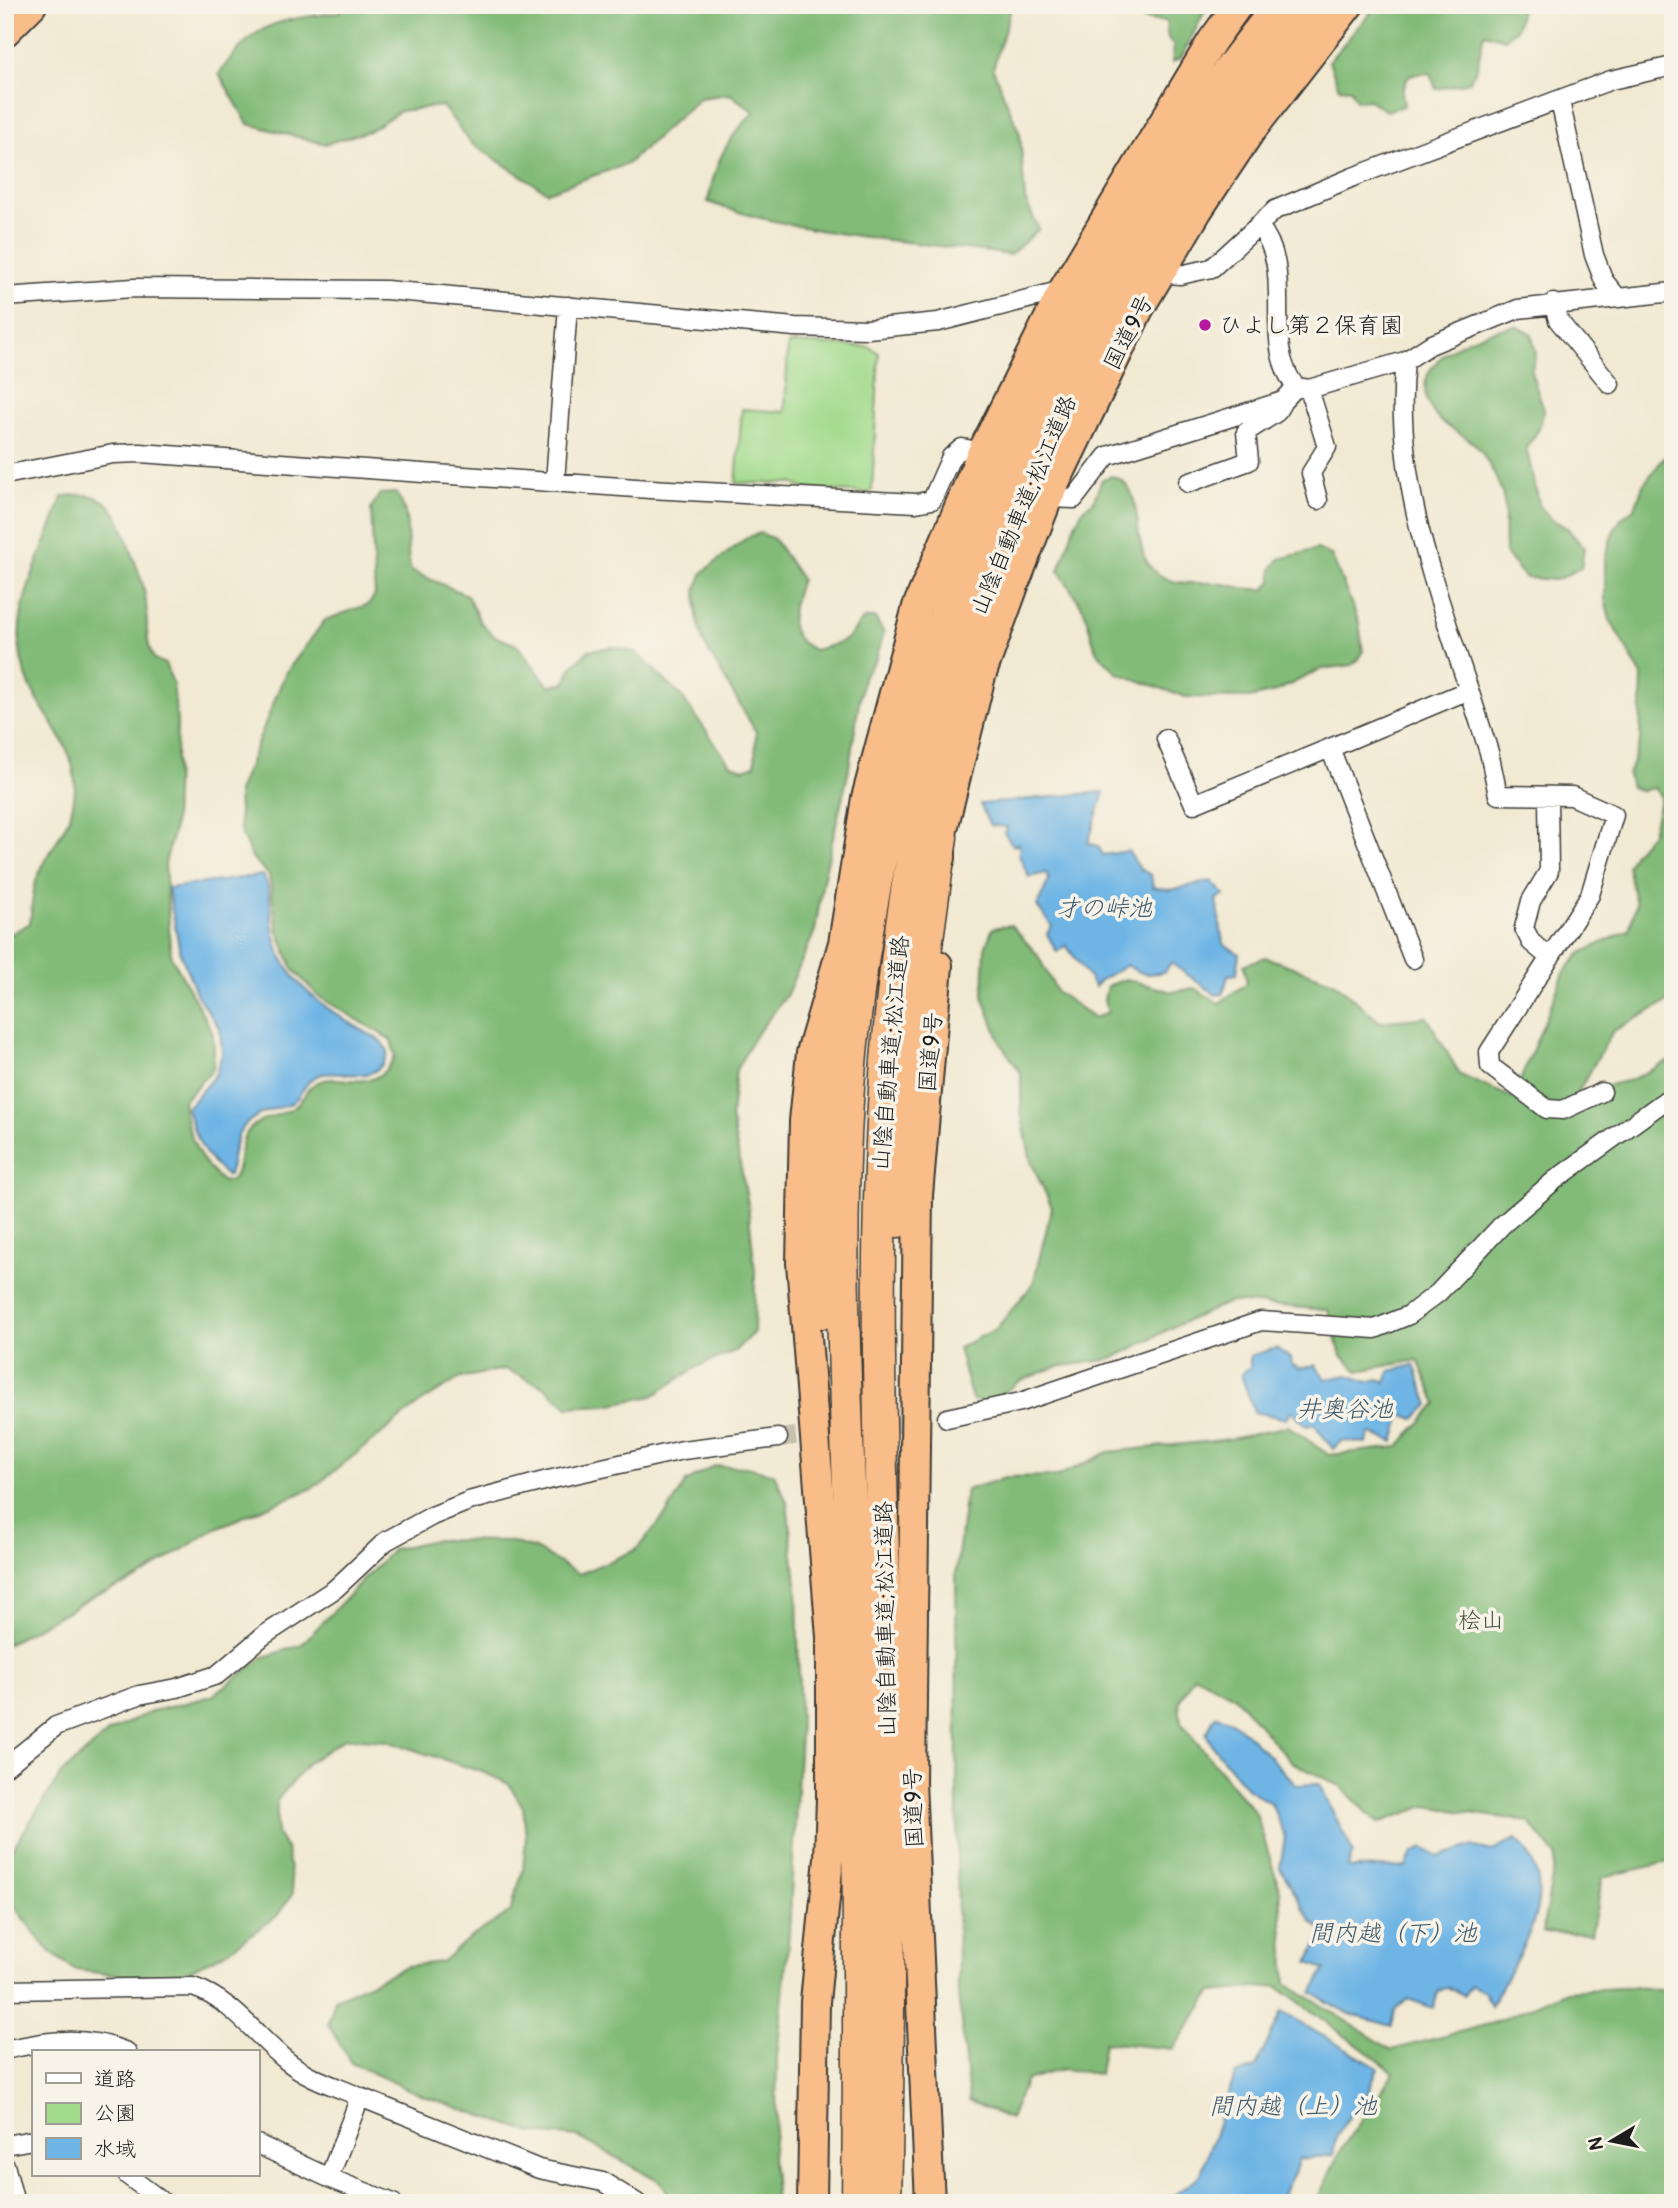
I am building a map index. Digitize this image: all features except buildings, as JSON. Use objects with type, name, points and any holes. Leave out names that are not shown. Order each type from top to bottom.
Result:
[{"type":"highway","points":[[5,32],[32,5]]},
{"type":"highway","points":[[872,1700],[831,1419],[820,1245],[828,1069],[843,943],[863,812],[887,710],[917,607],[982,452],[1062,290],[1212,41],[1238,5]]},
{"type":"highway","name":"山陰自動車道;松江道路","points":[[872,1700],[843,1269],[845,1145],[853,1027],[869,916],[890,806],[920,693],[956,583],[995,485],[1037,391],[1083,299],[1135,210],[1190,124],[1280,5]]},
{"type":"highway","name":"山陰自動車道;松江道路","points":[[885,2203],[875,1998],[872,1700],[879,1144],[888,1028],[903,919],[923,809],[950,697],[984,592],[1063,403],[1111,310],[1159,227],[1213,146],[1319,5]]},
{"type":"highway","name":"国道9号","points":[[930,2203],[911,1782],[918,1195],[939,952],[941,837],[981,676],[1048,498],[1158,272],[1250,132],[1349,5]]},
{"type":"highway","points":[[872,1700],[894,1281],[912,1048],[941,837]]},
{"type":"highway","points":[[811,2203],[815,2002],[830,1858],[831,1637],[801,1263],[804,1134],[811,1054],[843,943]]},
{"type":"highway","points":[[846,2203],[875,1998]]},
{"type":"highway","points":[[875,1998],[900,2203]]},
{"type":"highway","name":"山陰自動車道;松江道路","points":[[858,2203],[875,1998]]},
{"type":"street","points":[[1158,272],[1180,275],[1212,268],[1275,210],[1340,182],[1612,80],[1673,66]]},
{"type":"street","points":[[1560,101],[1594,255],[1604,281],[1618,298]]},
{"type":"street","points":[[1258,225],[1273,246],[1281,361],[1302,388],[1327,447],[1311,473],[1318,500]]},
{"type":"street","points":[[5,297],[132,288],[386,290],[795,327],[868,329],[938,322],[1062,290]]},
{"type":"street","points":[[1048,498],[1074,499],[1107,456],[1283,401],[1302,388],[1405,361],[1430,345],[1517,309],[1673,292]]},
{"type":"street","points":[[1553,303],[1558,320],[1610,384]]},
{"type":"street","points":[[555,482],[568,306]]},
{"type":"street","points":[[1405,361],[1403,396],[1406,454],[1419,527],[1489,752],[1498,794],[1572,796],[1614,815],[1590,895],[1489,1052],[1490,1066],[1548,1109],[1563,1110],[1602,1092]]},
{"type":"street","points":[[1188,483],[1249,461],[1246,432],[1276,413],[1283,401]]},
{"type":"street","points":[[5,475],[113,454],[139,453],[555,482],[916,503],[932,499],[951,457],[962,449],[982,452]]},
{"type":"street","points":[[1166,739],[1194,804],[1469,690]]},
{"type":"street","points":[[1330,748],[1413,959]]},
{"type":"street","points":[[1548,797],[1549,871],[1531,901],[1524,928],[1531,942],[1550,958]]},
{"type":"street","points":[[947,1418],[1021,1402],[1261,1321],[1375,1329],[1409,1315],[1438,1293],[1502,1225],[1555,1180],[1673,1095]]},
{"type":"street","points":[[5,1767],[56,1726],[139,1695],[177,1688],[217,1675],[263,1636],[335,1589],[386,1542],[432,1516],[468,1501],[548,1480],[683,1450],[778,1438]]},
{"type":"street","points":[[5,1990],[193,1987],[205,1991],[248,2022],[285,2060],[303,2073],[539,2169],[603,2182],[637,2203]]},
{"type":"street","points":[[5,2050],[52,2039],[82,2040],[120,2050]]},
{"type":"street","points":[[329,2178],[360,2097]]},
{"type":"street","points":[[5,2145],[32,2140]]},
{"type":"street","points":[[259,2145],[329,2178],[393,2203]]},
{"type":"street","points":[[5,2165],[15,2203]]},
{"type":"street","points":[[128,2176],[164,2203]]},
{"type":"green space","points":[[342,5],[1012,5],[993,69],[1020,134],[1025,200],[1039,229],[1010,255],[818,230],[780,223],[708,202],[714,175],[723,153],[754,112],[730,94],[700,98],[627,164],[547,192],[472,144],[442,106],[400,111],[369,131],[325,144],[248,124],[219,74],[233,56],[245,42],[270,26],[284,21],[340,12]]},
{"type":"green space","points":[[1129,5],[1208,5],[1181,58],[1172,62],[1174,45],[1168,39],[1166,21],[1140,17]]},
{"type":"green space","points":[[1377,5],[1522,5],[1516,29],[1505,39],[1484,33],[1477,68],[1469,82],[1436,89],[1430,73],[1409,75],[1402,92],[1404,106],[1386,111],[1369,100],[1356,101],[1351,89],[1339,88],[1329,61]]},
{"type":"green space","points":[[1516,326],[1532,334],[1536,354],[1531,372],[1544,410],[1539,429],[1526,448],[1540,507],[1551,519],[1567,528],[1584,548],[1581,568],[1556,580],[1526,578],[1506,555],[1504,504],[1494,474],[1472,441],[1438,418],[1426,394],[1427,378],[1435,364],[1448,352],[1482,335]]},
{"type":"green space","points":[[788,345],[869,347],[879,353],[872,490],[869,493],[805,489],[792,483],[736,483],[742,409],[785,412]]},
{"type":"green space","name":"桧山","points":[[1673,454],[1673,999],[1613,1031],[1578,1092],[1631,1080],[1673,1059],[1673,1861],[1603,1877],[1591,1934],[1542,1932],[1556,1856],[1529,1822],[1426,1806],[1378,1823],[1340,1786],[1291,1762],[1234,1696],[1194,1675],[1179,1702],[1181,1723],[1256,1814],[1280,1890],[1286,1983],[1392,2050],[1493,2023],[1567,1991],[1638,1987],[1673,1992],[1673,2203],[1316,2203],[1338,2155],[1394,2072],[1277,1986],[1212,1992],[1173,2049],[1104,2042],[1099,2074],[1062,2069],[1026,2080],[1010,2119],[969,2101],[958,1992],[956,1572],[966,1490],[1008,1477],[1058,1476],[1108,1452],[1231,1439],[1288,1426],[1329,1455],[1398,1447],[1437,1404],[1418,1360],[1358,1371],[1341,1355],[1328,1310],[1230,1302],[1173,1327],[1112,1359],[1056,1367],[1020,1381],[989,1403],[972,1400],[958,1348],[996,1329],[1033,1284],[1052,1207],[1031,1162],[1021,1112],[1021,1073],[1001,1044],[983,996],[985,948],[993,928],[1011,925],[1037,954],[1057,992],[1095,1018],[1108,1012],[1104,1000],[1107,986],[1126,979],[1172,992],[1194,988],[1219,1003],[1247,983],[1244,965],[1265,957],[1334,982],[1380,1022],[1427,1017],[1460,1075],[1513,1098],[1565,971],[1581,953],[1629,930],[1636,904],[1627,866],[1634,853],[1652,833],[1661,797],[1654,788],[1641,791],[1631,787],[1628,775],[1640,742],[1642,676],[1610,620],[1605,599],[1605,558],[1613,532],[1622,518],[1635,508],[1643,485],[1663,459]]},
{"type":"green space","points":[[1112,476],[1125,484],[1132,496],[1146,560],[1156,572],[1173,581],[1265,589],[1272,581],[1272,569],[1279,559],[1317,549],[1331,555],[1359,622],[1363,652],[1359,659],[1352,665],[1321,669],[1275,692],[1249,698],[1186,697],[1117,673],[1096,651],[1084,610],[1059,571],[1075,524],[1084,508],[1093,502],[1102,479]]},
{"type":"green space","points":[[396,493],[407,521],[411,571],[467,595],[480,622],[494,636],[517,645],[549,686],[565,683],[571,668],[589,650],[614,647],[635,652],[681,696],[730,764],[744,769],[755,765],[756,732],[703,642],[697,616],[696,590],[703,572],[748,537],[761,533],[774,539],[801,579],[794,600],[792,620],[797,637],[804,644],[815,650],[837,643],[849,637],[862,621],[869,618],[875,618],[884,633],[876,659],[863,677],[848,774],[823,880],[815,931],[786,996],[753,1039],[736,1070],[731,1117],[748,1204],[755,1272],[754,1332],[735,1351],[697,1367],[653,1396],[606,1405],[568,1407],[543,1386],[505,1369],[460,1378],[420,1403],[313,1488],[216,1528],[137,1579],[91,1598],[5,1645],[5,937],[30,923],[36,881],[67,823],[75,783],[69,755],[34,694],[21,657],[19,633],[28,587],[62,497],[91,496],[110,506],[122,526],[143,584],[151,651],[154,659],[165,664],[173,683],[177,723],[174,828],[165,864],[171,956],[212,1031],[214,1047],[213,1069],[183,1101],[185,1113],[200,1156],[223,1182],[232,1180],[243,1139],[256,1124],[293,1108],[314,1084],[324,1080],[367,1080],[377,1077],[387,1069],[395,1056],[391,1040],[318,996],[293,969],[278,932],[269,875],[252,858],[240,831],[238,792],[285,674],[325,620],[369,604],[375,595],[371,508],[380,494]]},
{"type":"green space","points":[[714,1466],[747,1467],[774,1474],[787,1502],[797,1590],[800,1733],[789,1933],[777,2057],[776,2123],[772,2157],[776,2203],[675,2203],[660,2181],[578,2137],[533,2133],[421,2095],[351,2063],[328,2024],[335,1999],[407,1966],[442,1962],[468,1939],[510,1912],[523,1870],[526,1836],[523,1807],[509,1784],[485,1773],[387,1741],[345,1738],[308,1763],[277,1800],[277,1834],[287,1850],[293,1893],[277,1916],[228,1951],[183,1974],[132,1977],[76,1970],[51,1953],[7,1898],[10,1852],[62,1773],[109,1732],[150,1712],[212,1696],[264,1657],[301,1645],[393,1549],[434,1540],[508,1541],[535,1549],[579,1574],[636,1550],[667,1513],[686,1482]]},
{"type":"water","name":"才の峠池","points":[[1104,792],[1088,843],[1098,846],[1103,855],[1128,851],[1141,870],[1151,875],[1153,887],[1170,890],[1211,881],[1225,895],[1216,899],[1223,943],[1239,954],[1237,974],[1228,975],[1223,994],[1216,995],[1171,963],[1164,972],[1153,974],[1136,971],[1127,965],[1099,981],[1095,987],[1066,945],[1057,952],[1047,934],[1052,926],[1037,906],[1049,880],[1046,873],[1029,877],[1019,855],[1019,843],[1014,846],[1004,833],[1008,827],[990,825],[980,804]]},
{"type":"water","points":[[263,875],[269,895],[274,933],[289,970],[314,998],[381,1041],[388,1051],[377,1070],[358,1075],[319,1075],[310,1080],[290,1104],[268,1111],[248,1122],[238,1136],[229,1175],[226,1175],[212,1162],[201,1145],[187,1108],[216,1074],[222,1054],[220,1029],[197,995],[180,952],[168,888]]},
{"type":"water","name":"井奥谷池","points":[[1276,1348],[1291,1358],[1292,1365],[1300,1368],[1315,1365],[1326,1379],[1348,1375],[1368,1382],[1378,1379],[1386,1382],[1390,1371],[1414,1365],[1429,1405],[1414,1419],[1402,1414],[1394,1442],[1369,1433],[1367,1443],[1341,1441],[1333,1449],[1314,1424],[1307,1426],[1292,1411],[1286,1419],[1254,1412],[1241,1374],[1250,1367],[1250,1356]]},
{"type":"water","name":"間内越（下）池","points":[[1215,1716],[1235,1724],[1246,1733],[1296,1785],[1319,1784],[1353,1852],[1348,1866],[1351,1868],[1406,1867],[1412,1853],[1424,1848],[1438,1857],[1471,1846],[1493,1851],[1516,1839],[1531,1859],[1538,1880],[1538,1901],[1524,1944],[1491,2006],[1485,1992],[1471,1985],[1464,1995],[1447,1987],[1438,1992],[1433,2008],[1408,1999],[1395,2010],[1392,2026],[1349,2014],[1312,1993],[1325,1969],[1308,1963],[1323,1932],[1312,1922],[1280,1868],[1285,1837],[1271,1803],[1248,1789],[1214,1748],[1206,1734]]},
{"type":"water","name":"間内越（上）池","points":[[1282,2012],[1378,2068],[1362,2106],[1350,2115],[1336,2138],[1333,2155],[1298,2159],[1295,2171],[1278,2203],[1153,2203],[1167,2200],[1200,2176],[1235,2075],[1256,2067]]},
{"type":"tunnel","points":[[778,1438],[947,1418]]},
{"type":"place","name":"ひよし第２保育園","points":[[1205,325]]}]
